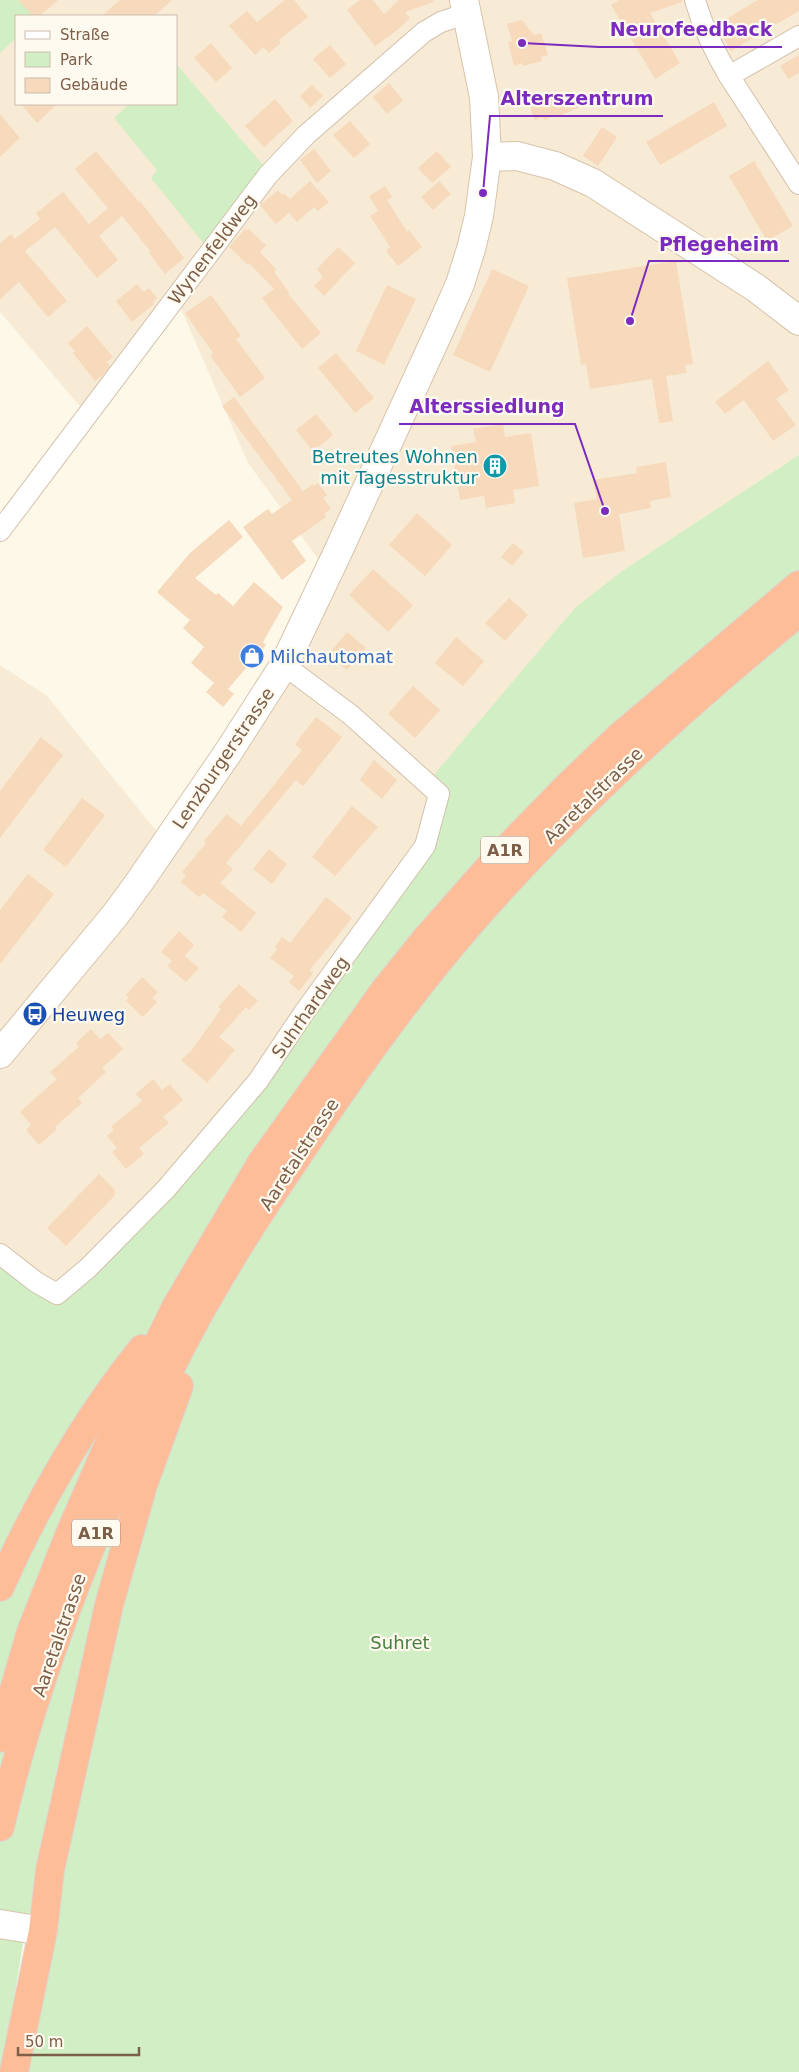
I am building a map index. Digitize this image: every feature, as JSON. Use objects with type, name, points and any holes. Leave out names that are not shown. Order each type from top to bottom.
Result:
[{"type":"highway","name":"Aaretalstrasse","points":[[0,1738],[31,1632],[71,1531],[108,1446],[176,1308],[262,1162],[385,990],[432,931],[494,862],[605,750],[693,673],[799,585]]},
{"type":"highway","name":"Aaretalstrasse","points":[[0,1827],[22,1743],[66,1608],[94,1537],[152,1405],[183,1344],[233,1255],[328,1108],[432,969],[487,904],[596,791],[693,700],[799,612]]},
{"type":"highway","points":[[14,2072],[43,1931],[50,1870],[92,1676],[124,1546],[143,1485],[180,1384],[233,1255]]},
{"type":"highway","points":[[0,1587],[29,1527],[67,1460],[116,1381],[176,1308]]},
{"type":"main road","name":"Lenzburgerstrasse","points":[[0,1054],[110,922],[140,882],[229,751],[284,665],[405,407],[460,284],[479,216],[487,157],[484,97],[466,7]]},
{"type":"main road","points":[[487,157],[517,156],[555,166],[593,183],[756,288],[799,321]]},
{"type":"main road","points":[[8,1925],[43,1931]]},
{"type":"street","points":[[695,0],[710,44],[799,184]]},
{"type":"street","name":"Wynenfeldweg","points":[[0,531],[268,174],[306,135],[424,32],[466,7]]},
{"type":"street","points":[[729,76],[799,36]]},
{"type":"street","name":"Suhrhardweg","points":[[0,1254],[36,1282],[57,1294],[88,1268],[166,1189],[258,1081],[303,1014],[424,846],[439,794],[350,716],[284,665]]},
{"type":"shaded area","points":[[0,0],[799,0],[799,455],[622,571],[439,794],[391,894],[258,1081],[57,1294],[0,1254],[0,665],[47,696],[166,843],[229,751],[319,560],[248,463],[178,302],[90,418],[0,312]]},
{"type":"green space","points":[[0,0],[18,0],[32,15],[15,15],[15,39],[0,53]]},
{"type":"green space","points":[[178,66],[264,166],[205,245],[151,178],[157,170],[114,118],[128,105],[178,105]]},
{"type":"green space","name":"Suhret","points":[[799,455],[799,2072],[14,2072],[43,1931],[0,1924],[0,1254],[57,1294],[166,1189],[391,894],[439,794],[427,783],[575,608],[622,571]]},
{"type":"green space","points":[[0,1931],[24,1937],[2,2072],[0,2072]]},
{"type":"building","points":[[18,0],[58,0],[41,15],[32,15]]},
{"type":"building","points":[[120,0],[172,0],[155,15],[103,15]]},
{"type":"building","points":[[285,0],[294,0],[308,17],[279,40],[281,43],[269,53],[263,47],[255,55],[229,26],[247,11],[257,22]]},
{"type":"building","points":[[360,0],[373,0],[384,14],[399,0],[433,0],[434,2],[405,12],[410,18],[395,32],[375,46],[347,10]]},
{"type":"building","points":[[619,0],[682,0],[682,2],[650,13],[680,63],[655,79],[611,5]]},
{"type":"building","points":[[758,0],[799,0],[799,11],[731,51],[716,25]]},
{"type":"building","points":[[522,20],[534,35],[541,33],[548,55],[541,57],[542,61],[523,66],[522,63],[514,66],[508,42],[512,41],[507,24]]},
{"type":"building","points":[[211,43],[232,68],[216,82],[194,58]]},
{"type":"building","points":[[330,45],[346,64],[330,78],[313,59]]},
{"type":"building","points":[[799,55],[799,73],[788,79],[780,66]]},
{"type":"building","points":[[389,83],[403,100],[387,114],[373,97]]},
{"type":"building","points":[[312,85],[323,96],[310,108],[300,96]]},
{"type":"building","points":[[570,90],[578,108],[559,116],[558,114],[544,120],[543,117],[535,120],[527,100],[548,91],[551,98]]},
{"type":"building","points":[[275,99],[293,121],[264,147],[245,126]]},
{"type":"building","points":[[714,102],[727,126],[660,165],[646,142]]},
{"type":"building","points":[[22,105],[56,105],[37,123]]},
{"type":"building","points":[[0,114],[20,138],[0,157]]},
{"type":"building","points":[[350,121],[370,144],[354,158],[333,135]]},
{"type":"building","points":[[602,127],[617,137],[598,166],[583,156]]},
{"type":"building","points":[[314,149],[331,171],[317,183],[300,160]]},
{"type":"building","points":[[96,151],[140,201],[184,258],[165,274],[149,253],[151,252],[122,216],[99,236],[118,260],[97,278],[55,227],[25,251],[67,301],[48,317],[19,282],[0,299],[0,243],[11,234],[15,239],[40,219],[36,213],[63,192],[89,224],[108,208],[75,169]]},
{"type":"building","points":[[437,151],[451,167],[432,183],[418,168]]},
{"type":"building","points":[[754,161],[793,226],[767,241],[729,176]]},
{"type":"building","points":[[310,181],[329,202],[318,211],[314,207],[297,222],[289,213],[276,224],[260,205],[278,190],[282,195],[284,193],[290,199]]},
{"type":"building","points":[[439,181],[451,194],[433,210],[421,197]]},
{"type":"building","points":[[385,186],[392,197],[387,200],[407,232],[409,230],[422,247],[398,266],[386,251],[390,247],[370,216],[378,211],[369,196]]},
{"type":"building","points":[[245,229],[247,231],[248,229],[266,245],[260,252],[276,269],[274,272],[289,292],[288,294],[321,333],[302,349],[262,298],[274,289],[249,263],[248,265],[229,247]]},
{"type":"building","points":[[338,247],[355,263],[324,296],[314,286],[323,277],[317,269]]},
{"type":"building","points":[[676,261],[693,364],[685,365],[687,373],[666,376],[673,421],[659,423],[652,379],[590,389],[586,364],[581,365],[567,278]]},
{"type":"building","points":[[492,269],[529,286],[490,372],[453,355]]},
{"type":"building","points":[[137,284],[144,292],[149,288],[157,298],[153,302],[154,304],[132,322],[116,301]]},
{"type":"building","points":[[387,285],[416,299],[384,365],[356,351]]},
{"type":"building","points":[[211,295],[241,336],[236,339],[265,378],[240,397],[210,355],[213,353],[185,313]]},
{"type":"building","points":[[87,326],[113,357],[107,362],[110,366],[104,374],[95,381],[73,353],[75,351],[68,343]]},
{"type":"building","points":[[336,353],[374,398],[355,413],[318,368]]},
{"type":"building","points":[[768,361],[789,390],[776,399],[796,425],[773,441],[744,400],[725,414],[715,402]]},
{"type":"building","points":[[234,397],[303,491],[318,483],[327,495],[323,498],[331,509],[324,514],[326,517],[292,541],[306,561],[282,580],[243,527],[268,509],[272,514],[292,500],[222,406]]},
{"type":"building","points":[[316,414],[333,435],[313,451],[296,430]]},
{"type":"building","name":"Betreutes Wohnen mit Tagesstruktur","points":[[503,424],[505,437],[531,433],[539,486],[513,490],[515,503],[486,508],[484,496],[460,500],[451,446],[476,442],[473,429]]},
{"type":"building","points":[[666,462],[671,497],[650,501],[651,508],[619,514],[625,551],[583,558],[574,503],[597,499],[593,480],[637,473],[636,467]]},
{"type":"building","points":[[417,513],[452,545],[425,576],[389,545]]},
{"type":"building","points":[[229,520],[243,537],[195,578],[216,595],[218,593],[233,606],[254,582],[283,607],[263,642],[266,645],[228,689],[234,694],[223,707],[206,692],[214,683],[191,663],[204,647],[183,628],[190,620],[157,592],[190,553]]},
{"type":"building","points":[[513,543],[524,552],[512,566],[501,557]]},
{"type":"building","points":[[373,569],[413,605],[388,632],[349,595]]},
{"type":"building","points":[[509,598],[528,615],[505,641],[485,623]]},
{"type":"building","points":[[347,632],[366,648],[347,670],[328,655]]},
{"type":"building","points":[[456,637],[484,661],[463,686],[435,663]]},
{"type":"building","points":[[413,686],[440,710],[415,738],[388,714]]},
{"type":"building","points":[[316,717],[342,737],[303,786],[296,780],[226,863],[233,869],[220,883],[256,913],[241,932],[222,917],[227,911],[203,893],[199,897],[181,882],[186,875],[182,872],[206,843],[204,841],[227,814],[241,826],[302,750],[295,744]]},
{"type":"building","points":[[41,737],[63,755],[0,838],[0,791]]},
{"type":"building","points":[[374,760],[397,780],[382,799],[360,780]]},
{"type":"building","points":[[82,798],[105,815],[66,867],[43,850]]},
{"type":"building","points":[[352,806],[378,827],[335,876],[312,857]]},
{"type":"building","points":[[269,849],[287,864],[272,884],[253,869]]},
{"type":"building","points":[[28,874],[54,894],[0,964],[0,910]]},
{"type":"building","points":[[326,897],[352,918],[310,970],[313,973],[299,991],[289,982],[294,976],[270,958],[277,949],[275,947],[282,937],[290,943]]},
{"type":"building","points":[[179,931],[194,945],[185,956],[199,968],[186,982],[167,966],[172,961],[161,952]]},
{"type":"building","points":[[142,977],[158,992],[152,998],[157,1002],[143,1017],[126,1001],[129,998],[126,995]]},
{"type":"building","points":[[239,984],[258,1001],[249,1010],[246,1007],[219,1037],[235,1050],[207,1083],[181,1060],[191,1051],[221,1009],[218,1007]]},
{"type":"building","points":[[91,1029],[100,1039],[108,1033],[123,1049],[102,1068],[106,1072],[78,1098],[82,1103],[55,1127],[57,1129],[39,1145],[26,1130],[31,1125],[20,1112],[57,1079],[50,1072],[79,1047],[76,1043]]},
{"type":"building","points":[[153,1079],[162,1090],[170,1084],[183,1100],[163,1117],[169,1123],[139,1148],[144,1154],[126,1169],[112,1152],[117,1148],[107,1136],[114,1130],[111,1127],[142,1101],[136,1094]]},
{"type":"building","points":[[99,1174],[115,1190],[115,1195],[66,1246],[47,1228]]},
{"type":"place","name":"Neurofeedback","points":[[522,43]]},
{"type":"place","name":"Alterszentrum","points":[[483,193]]},
{"type":"place","name":"Pflegeheim","points":[[630,321]]},
{"type":"place","name":"Betreutes Wohnen mit Tagesstruktur","points":[[495,466]]},
{"type":"place","name":"Alterssiedlung","points":[[605,511]]},
{"type":"place","name":"Milchautomat","points":[[252,656]]},
{"type":"place","name":"Heuweg","points":[[35,1014]]}]
